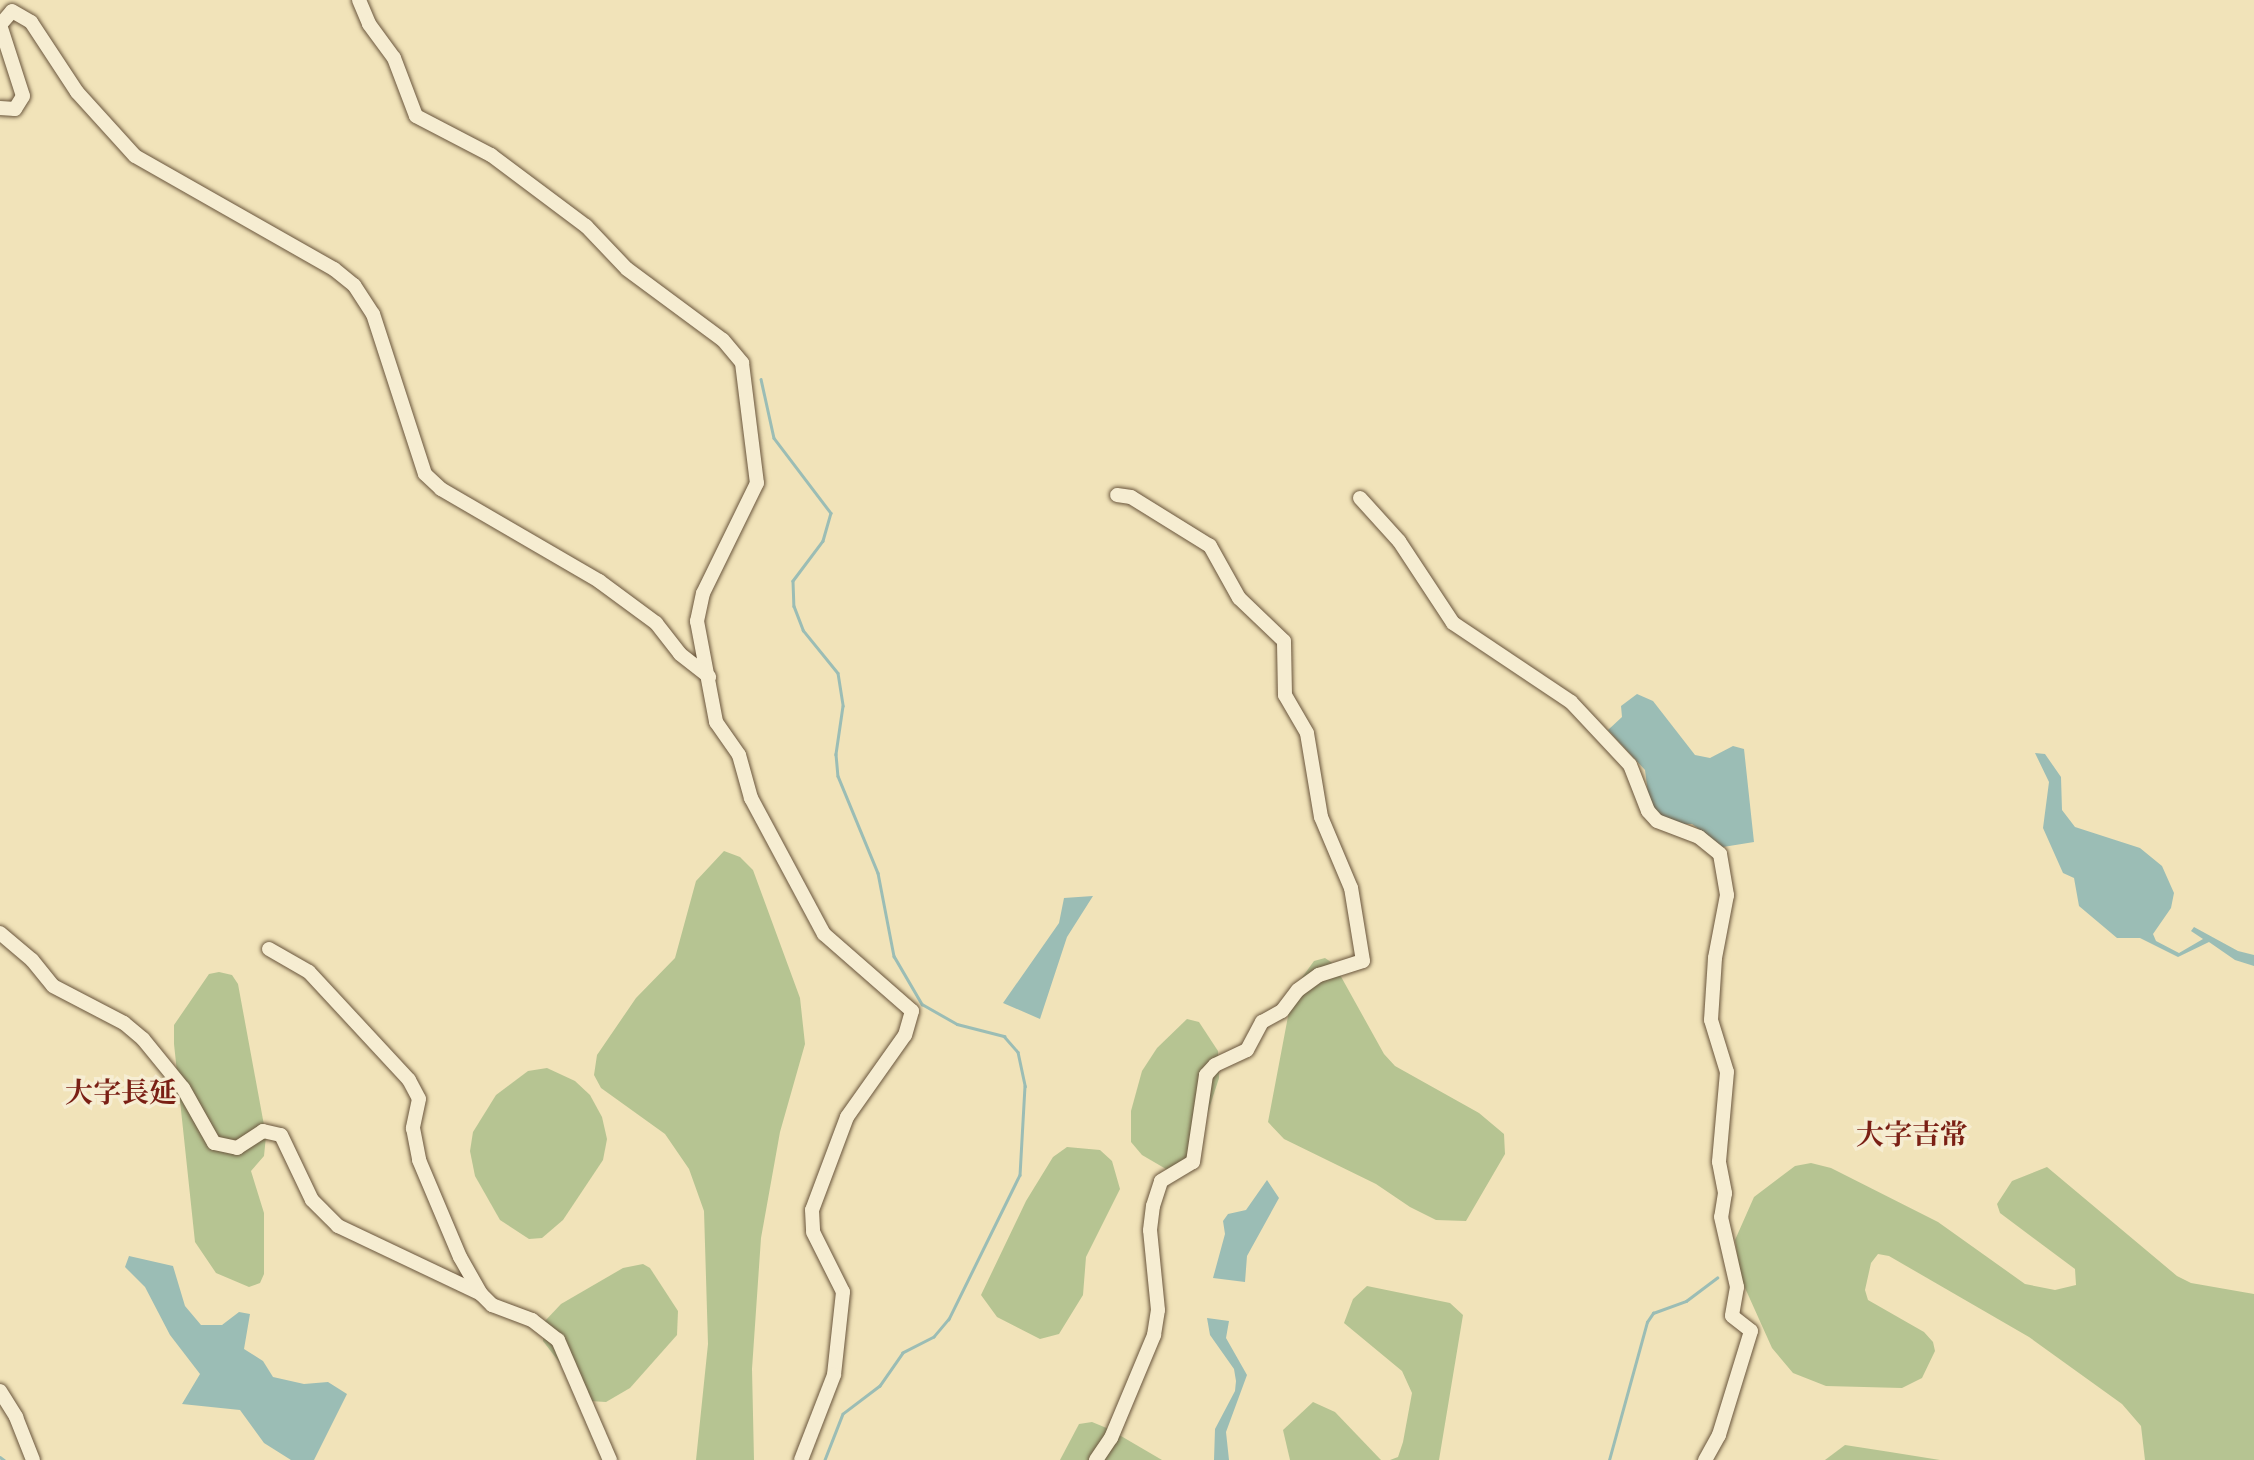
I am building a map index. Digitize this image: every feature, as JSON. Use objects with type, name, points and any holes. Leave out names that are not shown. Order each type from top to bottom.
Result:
[{"type":"street","points":[[359,0],[369,24],[394,58],[416,116],[491,155],[586,226],[650,289],[723,340],[742,363],[757,483],[698,608],[716,722],[739,755],[751,798],[807,909],[835,947],[884,982],[912,1011],[905,1035],[847,1117],[812,1210],[813,1232],[843,1292],[834,1375],[801,1460]]},
{"type":"street","points":[[0,108],[15,108],[23,96],[0,25],[12,11],[30,22],[77,92],[135,156],[323,262],[354,285],[373,314],[425,474],[441,489],[599,581],[656,624],[680,654],[709,677]]},
{"type":"street","points":[[1096,1460],[1111,1438],[1154,1335],[1158,1310],[1150,1230],[1153,1206],[1161,1181],[1193,1162],[1206,1075],[1215,1065],[1247,1050],[1262,1021],[1282,1012],[1298,990],[1319,975],[1363,961],[1351,888],[1321,817],[1307,733],[1285,695],[1284,641],[1239,598],[1210,546],[1131,496],[1117,495]]},
{"type":"street","points":[[1360,498],[1399,541],[1453,623],[1571,702],[1630,765],[1648,811],[1671,829],[1709,843],[1720,854],[1727,895],[1715,958],[1711,1020],[1727,1072],[1719,1162],[1726,1193],[1721,1217],[1737,1287],[1732,1316],[1751,1331],[1719,1435],[1704,1460]]},
{"type":"street","points":[[0,933],[32,960],[53,986],[124,1023],[143,1039],[183,1088],[214,1143],[237,1148],[263,1131],[281,1135],[312,1200],[338,1226],[481,1294],[492,1305],[532,1320],[558,1340],[610,1460]]},
{"type":"street","points":[[269,949],[309,972],[409,1080],[419,1100],[414,1128],[419,1160],[481,1294]]},
{"type":"street","points":[[0,1391],[16,1417],[33,1460]]},
{"type":"green space","points":[[724,851],[740,857],[753,870],[800,998],[805,1044],[780,1132],[761,1238],[752,1369],[754,1460],[696,1460],[708,1344],[704,1211],[689,1169],[665,1134],[601,1088],[594,1075],[597,1055],[636,998],[675,958],[696,881]]},
{"type":"green space","points":[[1325,958],[1334,964],[1384,1054],[1395,1066],[1479,1113],[1504,1134],[1505,1154],[1466,1221],[1436,1220],[1410,1207],[1376,1184],[1284,1139],[1268,1122],[1293,990],[1314,961]]},
{"type":"green space","points":[[219,972],[232,975],[238,984],[266,1136],[264,1156],[251,1171],[264,1213],[264,1274],[260,1283],[249,1287],[216,1273],[195,1242],[174,1044],[174,1025],[209,974]]},
{"type":"green space","points":[[1187,1019],[1199,1022],[1218,1051],[1219,1078],[1191,1164],[1184,1169],[1166,1169],[1142,1155],[1131,1142],[1131,1111],[1142,1071],[1157,1048]]},
{"type":"green space","points":[[547,1068],[575,1081],[590,1095],[602,1117],[607,1139],[603,1160],[563,1220],[542,1238],[529,1239],[500,1220],[475,1176],[470,1151],[473,1132],[496,1095],[528,1071]]},
{"type":"green space","points":[[1067,1147],[1100,1150],[1112,1161],[1120,1189],[1086,1257],[1083,1295],[1059,1334],[1040,1339],[997,1317],[981,1295],[1026,1201],[1053,1157]]},
{"type":"green space","points":[[1811,1163],[1831,1168],[1938,1222],[2025,1284],[2055,1290],[2076,1285],[2075,1269],[2000,1213],[1997,1204],[2012,1181],[2047,1167],[2177,1276],[2191,1283],[2254,1294],[2254,1460],[2145,1460],[2141,1426],[2122,1404],[2029,1337],[1889,1256],[1878,1254],[1871,1263],[1865,1290],[1868,1300],[1924,1332],[1933,1342],[1935,1351],[1922,1378],[1902,1388],[1826,1386],[1793,1373],[1772,1348],[1741,1279],[1735,1240],[1754,1197],[1795,1166]]},
{"type":"green space","points":[[643,1264],[650,1268],[678,1311],[677,1335],[630,1388],[606,1402],[589,1401],[543,1341],[545,1321],[561,1304],[623,1268]]},
{"type":"green space","points":[[1367,1286],[1450,1303],[1463,1315],[1439,1460],[1390,1460],[1398,1457],[1403,1442],[1412,1393],[1402,1371],[1344,1323],[1353,1299]]},
{"type":"green space","points":[[1313,1402],[1335,1412],[1381,1460],[1290,1460],[1283,1430]]},
{"type":"green space","points":[[1092,1422],[1162,1460],[1060,1460],[1079,1424]]},
{"type":"green space","points":[[1845,1445],[1890,1452],[1940,1460],[1825,1460]]},
{"type":"water","points":[[1637,694],[1653,701],[1695,755],[1710,758],[1733,746],[1744,749],[1754,842],[1723,847],[1692,824],[1666,824],[1649,802],[1645,770],[1608,730],[1622,717],[1621,706]]},
{"type":"water","points":[[2035,753],[2045,754],[2061,777],[2062,810],[2075,827],[2140,848],[2162,866],[2174,893],[2171,908],[2153,934],[2156,941],[2179,953],[2203,939],[2191,931],[2194,927],[2238,951],[2254,955],[2254,966],[2235,960],[2209,942],[2178,957],[2140,938],[2117,938],[2079,906],[2074,878],[2063,873],[2043,828],[2049,782]]},
{"type":"water","points":[[1093,896],[1067,937],[1040,1019],[1003,1003],[1059,923],[1064,898]]},
{"type":"water","points":[[1267,1180],[1279,1198],[1247,1256],[1245,1282],[1213,1278],[1225,1234],[1223,1221],[1228,1214],[1246,1210]]},
{"type":"water","points":[[129,1256],[173,1266],[185,1306],[201,1325],[222,1325],[239,1312],[250,1314],[244,1349],[263,1361],[273,1377],[304,1384],[328,1382],[347,1394],[314,1460],[291,1460],[264,1443],[240,1410],[182,1404],[200,1374],[170,1335],[145,1287],[125,1267]]},
{"type":"water","points":[[1207,1318],[1229,1321],[1226,1338],[1247,1375],[1226,1432],[1229,1460],[1214,1460],[1215,1429],[1235,1391],[1236,1381],[1234,1369],[1210,1335]]},
{"type":"waterway","points":[[761,379],[774,438],[831,513],[823,541],[793,581],[794,606],[803,630],[838,673],[843,706],[836,754],[838,776],[878,873],[894,956],[922,1004],[957,1024],[1004,1036],[1018,1052],[1025,1086],[1020,1175],[949,1319],[934,1337],[903,1353],[880,1386],[843,1414],[825,1460]]},
{"type":"waterway","points":[[1609,1460],[1647,1322],[1653,1313],[1686,1301],[1717,1278]]},
{"type":"waterway","points":[[0,1457],[4,1460]]},
{"type":"district","name":"大字長延","points":[[121,1093]]},
{"type":"district","name":"大字吉常","points":[[1912,1135]]}]
